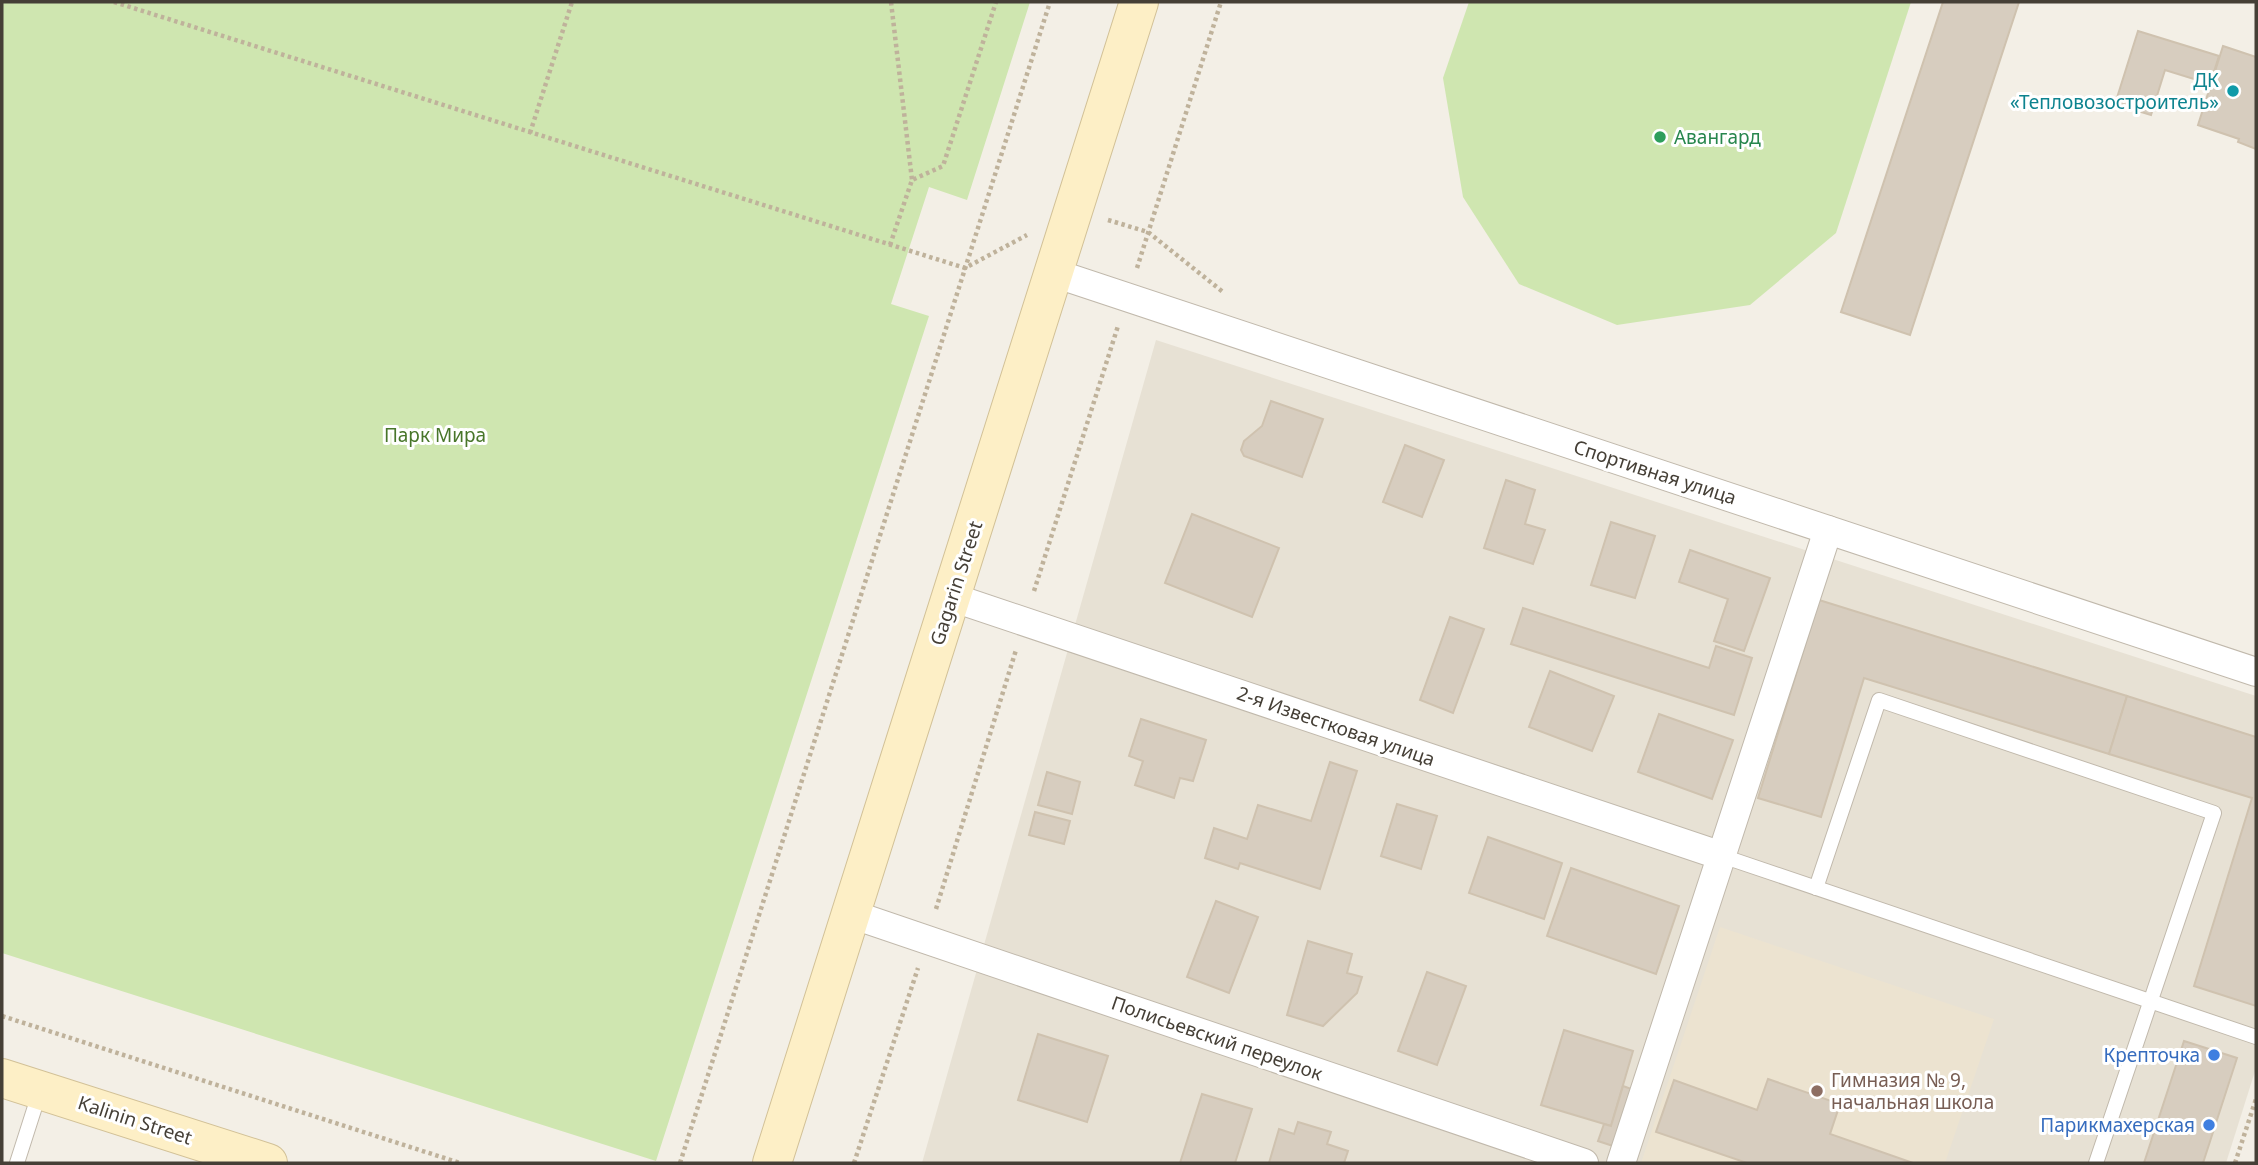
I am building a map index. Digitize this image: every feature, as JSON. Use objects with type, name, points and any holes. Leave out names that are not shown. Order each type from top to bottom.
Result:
[{"type":"street","name":"Gagarin Street","points":[[772,1163],[1139,2]]},
{"type":"street","name":"Спортивная улица","points":[[1054,273],[2256,672]]},
{"type":"street","points":[[1621,1163],[1828,530]]},
{"type":"street","name":"2-я Известковая улица","points":[[951,597],[1721,856]]},
{"type":"street","name":"Полисьевский переулок","points":[[851,914],[1584,1163]]},
{"type":"street","name":"Kalinin Street","points":[[2,1078],[268,1163]]},
{"type":"lane","points":[[1816,888],[1879,700],[2214,813],[2096,1163]]},
{"type":"lane","points":[[1721,856],[2256,1037]]},
{"type":"lane","points":[[17,1163],[40,1090]]},
{"type":"path","points":[[530,133],[572,2]]},
{"type":"path","points":[[890,245],[912,180],[891,2]]},
{"type":"path","points":[[912,180],[943,166],[996,2]]},
{"type":"path","points":[[680,1163],[1050,2]]},
{"type":"path","points":[[854,1163],[927,940],[1221,2]]},
{"type":"path","points":[[2,1016],[460,1163]]},
{"type":"path","points":[[2235,1163],[2256,1099]]},
{"type":"shaded area","points":[[1156,340],[2256,696],[2256,1068],[2226,1163],[922,1163]]},
{"type":"shaded area","name":"Гимназия № 9, начальная школа","points":[[1720,927],[1994,1019],[1945,1163],[1641,1163]]},
{"type":"green space","name":"Парк Мира","points":[[2,2],[1030,2],[967,200],[929,187],[891,304],[929,316],[656,1161],[2,953]]},
{"type":"green space","name":"Авангард","points":[[1469,2],[1911,2],[1836,233],[1750,305],[1617,325],[1519,284],[1463,197],[1443,78]]},
{"type":"building","points":[[1943,2],[2019,2],[1910,335],[1841,312]]},
{"type":"building","points":[[2138,31],[2219,56],[2210,84],[2165,70],[2151,115],[2115,104]]},
{"type":"building","name":"ДК «Тепловозостроитель»","points":[[2223,46],[2256,57],[2256,149],[2238,142],[2239,139],[2198,125]]},
{"type":"building","points":[[1271,401],[1323,419],[1302,477],[1244,456],[1241,450],[1244,441],[1262,426]]},
{"type":"building","points":[[1405,445],[1444,460],[1422,517],[1383,502]]},
{"type":"building","points":[[1506,480],[1535,490],[1525,524],[1545,530],[1533,564],[1484,548]]},
{"type":"building","points":[[1192,514],[1279,548],[1252,617],[1165,583]]},
{"type":"building","points":[[1611,522],[1655,536],[1635,598],[1591,585]]},
{"type":"building","points":[[1690,550],[1770,578],[1744,651],[1714,641],[1728,599],[1679,582]]},
{"type":"building","points":[[1819,600],[2127,696],[2109,754],[1864,678],[1821,817],[1758,798]]},
{"type":"building","points":[[1523,608],[1709,668],[1716,646],[1752,658],[1734,715],[1511,644]]},
{"type":"building","points":[[1450,617],[1484,629],[1453,713],[1420,700]]},
{"type":"building","points":[[1550,671],[1614,696],[1592,751],[1529,727]]},
{"type":"building","points":[[2127,696],[2256,737],[2256,1006],[2194,986],[2252,798],[2109,754]]},
{"type":"building","points":[[1659,714],[1733,740],[1712,799],[1638,772]]},
{"type":"building","points":[[1141,719],[1206,740],[1193,781],[1180,778],[1174,798],[1135,785],[1143,761],[1129,756]]},
{"type":"building","points":[[1330,762],[1357,771],[1320,889],[1240,863],[1238,869],[1205,858],[1214,828],[1247,839],[1258,805],[1311,821]]},
{"type":"building","points":[[1047,772],[1080,782],[1072,814],[1038,805]]},
{"type":"building","points":[[1397,804],[1437,816],[1421,869],[1381,856]]},
{"type":"building","points":[[1035,812],[1070,821],[1064,844],[1029,835]]},
{"type":"building","points":[[1488,837],[1562,863],[1544,919],[1469,893]]},
{"type":"building","points":[[1571,868],[1679,906],[1656,974],[1547,936]]},
{"type":"building","points":[[1216,901],[1258,917],[1229,993],[1187,977]]},
{"type":"building","points":[[1308,941],[1352,954],[1347,973],[1362,977],[1357,993],[1323,1026],[1287,1015]]},
{"type":"building","points":[[1427,972],[1466,986],[1437,1065],[1398,1051]]},
{"type":"building","points":[[1564,1030],[1633,1051],[1611,1126],[1541,1105]]},
{"type":"building","points":[[1038,1034],[1108,1056],[1087,1122],[1018,1100]]},
{"type":"building","points":[[2184,1041],[2237,1058],[2203,1163],[2144,1163]]},
{"type":"building","points":[[1768,1079],[1840,1104],[1830,1134],[1913,1163],[1747,1163],[1656,1132],[1674,1080],[1757,1110]]},
{"type":"building","points":[[1623,1086],[1637,1091],[1619,1148],[1598,1141],[1604,1124],[1611,1126]]},
{"type":"building","points":[[1202,1094],[1252,1109],[1235,1163],[1180,1163]]},
{"type":"building","points":[[1298,1122],[1331,1132],[1327,1144],[1348,1151],[1344,1163],[1269,1163],[1279,1129],[1294,1134]]},
{"type":"place","name":"ДК «Тепловозостроитель»","points":[[2233,91]]},
{"type":"place","name":"Авангард","points":[[1660,137]]},
{"type":"place","name":"Крепточка","points":[[2214,1055]]},
{"type":"place","name":"Гимназия № 9, начальная школа","points":[[1817,1091]]},
{"type":"place","name":"Парикмахерская","points":[[2209,1125]]}]
